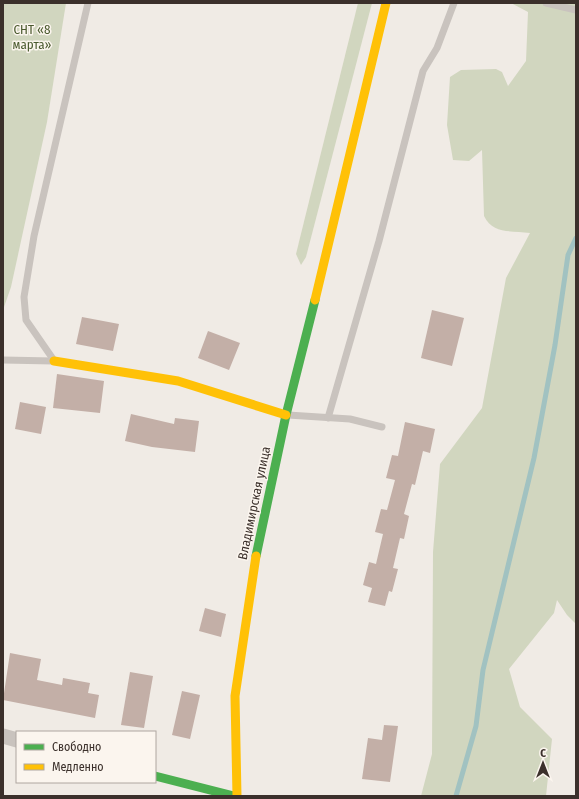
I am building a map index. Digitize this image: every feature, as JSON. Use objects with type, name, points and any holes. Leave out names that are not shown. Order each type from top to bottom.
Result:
[{"type":"street","name":"Владимирская улица","points":[[237,796],[235,696],[252,576],[286,415],[386,3]]},
{"type":"street","points":[[54,361],[178,381],[286,415]]},
{"type":"street","points":[[3,736],[16,740]]},
{"type":"street","points":[[156,776],[234,796]]},
{"type":"lane","points":[[54,361],[26,320],[24,297],[34,236],[88,3]]},
{"type":"lane","points":[[328,418],[379,241],[423,71],[437,48],[454,3]]},
{"type":"lane","points":[[546,3],[576,10]]},
{"type":"lane","points":[[3,360],[54,361]]},
{"type":"lane","points":[[286,415],[350,419],[382,427]]},
{"type":"green space","name":"СНТ «8 марта»","points":[[3,3],[66,3],[47,122],[11,287],[3,310]]},
{"type":"green space","points":[[358,3],[372,3],[306,257],[301,265],[296,254]]},
{"type":"green space","points":[[511,3],[576,3],[576,624],[567,615],[557,600],[554,613],[509,669],[520,707],[552,739],[546,796],[421,796],[432,754],[433,552],[440,464],[482,408],[506,278],[530,233],[498,229],[492,226],[484,216],[482,150],[469,161],[453,160],[447,125],[450,77],[461,70],[496,69],[502,72],[508,86],[526,61],[528,12]]},
{"type":"building","points":[[432,310],[464,318],[452,366],[421,358]]},
{"type":"building","points":[[82,317],[119,324],[113,351],[76,344]]},
{"type":"building","points":[[208,331],[240,343],[229,370],[198,358]]},
{"type":"building","points":[[57,374],[104,381],[100,413],[53,408]]},
{"type":"building","points":[[20,402],[46,407],[41,434],[15,429]]},
{"type":"building","points":[[131,414],[174,424],[175,418],[199,421],[195,452],[152,447],[125,441]]},
{"type":"building","points":[[405,422],[435,429],[430,453],[423,451],[415,485],[412,484],[404,514],[409,516],[404,539],[400,538],[393,568],[398,569],[392,592],[389,591],[385,606],[368,602],[372,588],[363,585],[369,562],[376,564],[383,534],[375,532],[381,509],[387,510],[395,480],[386,478],[392,455],[398,456]]},
{"type":"building","points":[[205,608],[226,614],[221,637],[199,631]]},
{"type":"building","points":[[10,653],[41,659],[37,680],[62,685],[63,678],[90,683],[88,693],[99,695],[95,718],[3,700]]},
{"type":"building","points":[[130,672],[153,676],[144,728],[121,725]]},
{"type":"building","points":[[182,691],[200,695],[190,739],[172,735]]},
{"type":"building","points":[[384,725],[398,726],[390,782],[362,779],[368,738],[382,740]]},
{"type":"waterway","points":[[456,796],[476,726],[483,670],[534,458],[555,345],[568,255],[576,238]]},
{"type":"traffic: fast","points":[[256,556],[286,415],[315,300]]},
{"type":"traffic: fast","points":[[156,776],[234,796]]},
{"type":"traffic: slow","points":[[315,300],[386,3]]},
{"type":"traffic: slow","points":[[54,361],[178,381],[286,415]]},
{"type":"traffic: slow","points":[[237,796],[235,696],[256,556]]}]
